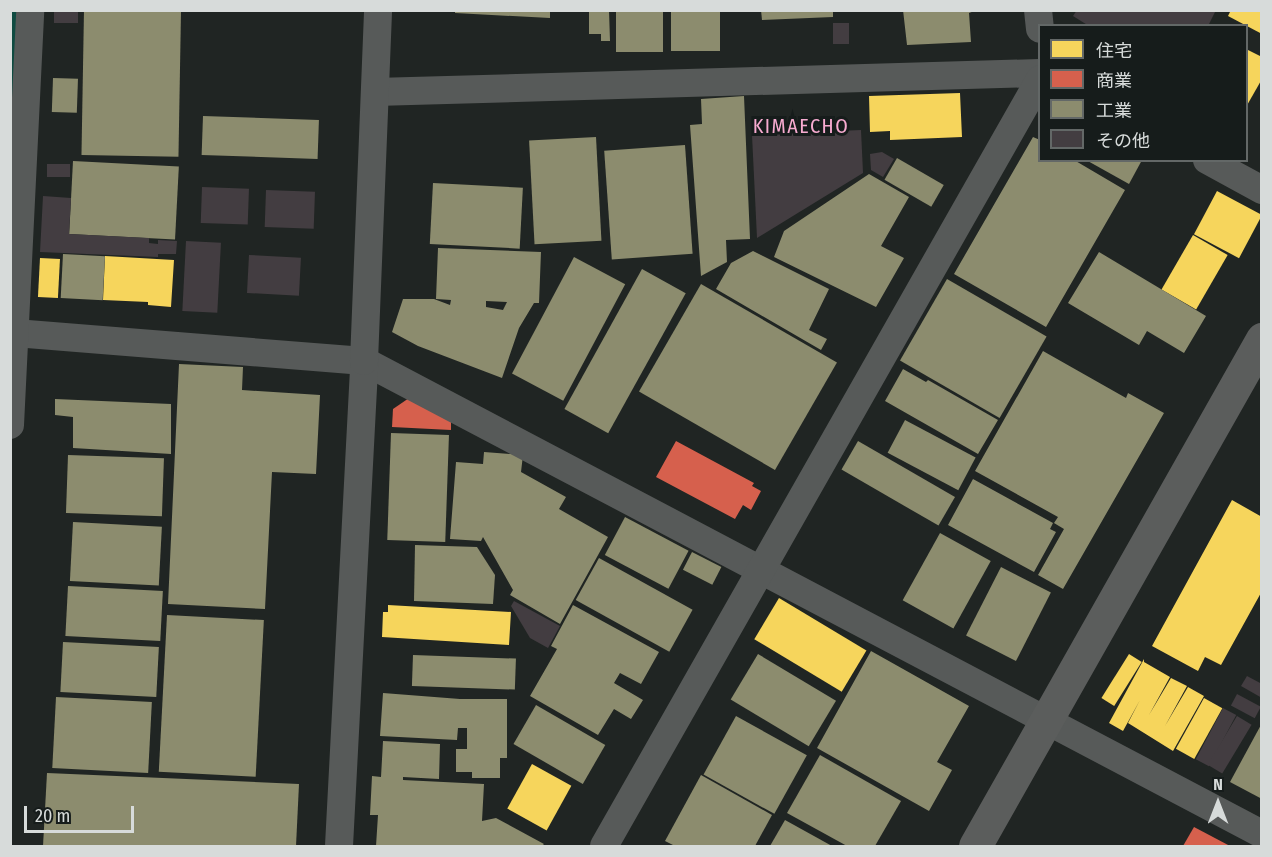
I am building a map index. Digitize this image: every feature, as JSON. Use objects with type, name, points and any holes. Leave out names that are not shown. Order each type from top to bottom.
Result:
[{"type":"street","points":[[10,425],[30,10]]},
{"type":"street","points":[[339,846],[364,361],[378,10]]},
{"type":"street","points":[[375,93],[1038,73]]},
{"type":"street","points":[[604,846],[1038,83]]},
{"type":"street","points":[[1211,162],[1262,190]]},
{"type":"street","points":[[15,333],[364,361],[1262,834]]},
{"type":"street","points":[[975,846],[1049,720],[1262,339]]},
{"type":"green space","points":[[17,10],[11,153],[10,11]]},
{"type":"building: 住宅","points":[[1231,10],[1262,10],[1262,34],[1248,27],[1248,24],[1243,24],[1228,16]]},
{"type":"building: 住宅","points":[[1248,50],[1262,57],[1262,79],[1248,104]]},
{"type":"building: 住宅","points":[[960,93],[962,137],[890,140],[890,131],[870,132],[869,96]]},
{"type":"building: 住宅","points":[[1217,191],[1262,215],[1239,258],[1194,234]]},
{"type":"building: 住宅","points":[[1193,235],[1228,255],[1196,310],[1162,290]]},
{"type":"building: 住宅","points":[[105,256],[174,260],[171,307],[148,305],[148,302],[103,300]]},
{"type":"building: 住宅","points":[[40,258],[60,259],[58,298],[38,297]]},
{"type":"building: 住宅","points":[[1232,500],[1262,517],[1262,591],[1221,665],[1205,657],[1198,671],[1152,646]]},
{"type":"building: 住宅","points":[[779,598],[866,651],[842,692],[754,639]]},
{"type":"building: 住宅","points":[[388,605],[511,612],[509,645],[382,637],[383,612],[388,612]]},
{"type":"building: 住宅","points":[[1129,654],[1142,662],[1114,706],[1101,698]]},
{"type":"building: 住宅","points":[[1144,659],[1144,662],[1170,677],[1149,715],[1171,678],[1187,686],[1165,726],[1188,687],[1204,696],[1173,751],[1128,723],[1140,700],[1123,731],[1109,723]]},
{"type":"building: 住宅","points":[[1204,698],[1222,708],[1194,759],[1176,749]]},
{"type":"building: 住宅","points":[[532,764],[571,786],[547,830],[507,809]]},
{"type":"building: 商業","points":[[412,396],[451,417],[451,430],[392,427],[393,409]]},
{"type":"building: 商業","points":[[676,441],[754,483],[752,486],[761,491],[751,510],[743,505],[735,519],[656,477]]},
{"type":"building: 商業","points":[[1194,827],[1230,846],[1183,846]]},
{"type":"building: 工業","points":[[84,10],[181,12],[178,157],[81,155]]},
{"type":"building: 工業","points":[[455,10],[550,10],[550,18],[455,13]]},
{"type":"building: 工業","points":[[589,10],[609,10],[610,41],[601,41],[601,34],[589,34]]},
{"type":"building: 工業","points":[[616,10],[663,10],[663,52],[616,52]]},
{"type":"building: 工業","points":[[671,10],[720,10],[720,51],[671,51]]},
{"type":"building: 工業","points":[[761,10],[833,10],[833,17],[762,20]]},
{"type":"building: 工業","points":[[903,10],[977,10],[969,13],[971,42],[907,45]]},
{"type":"building: 工業","points":[[53,78],[78,79],[77,113],[52,112]]},
{"type":"building: 工業","points":[[744,96],[750,239],[726,240],[727,262],[701,276],[690,125],[702,124],[701,99]]},
{"type":"building: 工業","points":[[203,116],[319,120],[318,159],[202,155]]},
{"type":"building: 工業","points":[[596,137],[601,241],[535,244],[529,141]]},
{"type":"building: 工業","points":[[1033,137],[1038,139],[1038,162],[1077,162],[1125,190],[1046,327],[954,274]]},
{"type":"building: 工業","points":[[685,145],[693,254],[612,259],[604,151]]},
{"type":"building: 工業","points":[[897,158],[944,185],[931,207],[884,180]]},
{"type":"building: 工業","points":[[73,161],[179,167],[175,239],[69,234]]},
{"type":"building: 工業","points":[[1090,162],[1141,162],[1129,184]]},
{"type":"building: 工業","points":[[869,174],[909,197],[881,246],[904,258],[876,307],[774,257],[784,231]]},
{"type":"building: 工業","points":[[433,183],[523,188],[520,249],[430,244]]},
{"type":"building: 工業","points":[[438,248],[541,252],[539,303],[534,303],[519,328],[502,378],[418,346],[392,332],[403,299],[434,299],[450,305],[451,300],[436,299]],"holes":[[[486,301],[507,302],[503,310],[486,307]]]},
{"type":"building: 工業","points":[[753,251],[829,289],[809,330],[827,339],[821,350],[716,289],[731,263]]},
{"type":"building: 工業","points":[[1099,252],[1206,316],[1184,353],[1147,331],[1139,345],[1068,303]]},
{"type":"building: 工業","points":[[63,254],[105,256],[103,300],[61,298]]},
{"type":"building: 工業","points":[[574,257],[625,284],[563,401],[512,374]]},
{"type":"building: 工業","points":[[642,269],[686,293],[608,433],[564,409]]},
{"type":"building: 工業","points":[[947,279],[1047,336],[1000,418],[900,360]]},
{"type":"building: 工業","points":[[701,284],[837,362],[775,470],[639,391]]},
{"type":"building: 工業","points":[[1043,351],[1126,398],[1128,393],[1164,413],[1063,589],[1038,575],[1064,529],[1054,523],[1058,517],[975,471]]},
{"type":"building: 工業","points":[[179,364],[243,367],[242,390],[320,395],[316,474],[272,472],[265,609],[168,604]]},
{"type":"building: 工業","points":[[903,369],[926,382],[928,380],[998,420],[978,454],[885,401]]},
{"type":"building: 工業","points":[[55,399],[171,404],[171,454],[73,448],[73,417],[55,415]]},
{"type":"building: 工業","points":[[905,420],[976,458],[958,490],[888,453]]},
{"type":"building: 工業","points":[[391,433],[449,435],[445,542],[387,540]]},
{"type":"building: 工業","points":[[858,441],[955,497],[938,526],[842,470]]},
{"type":"building: 工業","points":[[484,452],[523,455],[521,472],[566,497],[559,509],[608,537],[560,624],[510,595],[513,590],[483,537],[481,541],[450,539],[456,462],[483,464]]},
{"type":"building: 工業","points":[[68,455],[164,458],[162,516],[66,513]]},
{"type":"building: 工業","points":[[973,479],[1053,523],[1050,529],[1056,532],[1034,572],[948,525]]},
{"type":"building: 工業","points":[[625,517],[689,551],[668,589],[605,555]]},
{"type":"building: 工業","points":[[73,522],[162,527],[159,586],[70,581]]},
{"type":"building: 工業","points":[[940,533],[991,561],[953,628],[903,600]]},
{"type":"building: 工業","points":[[415,545],[477,547],[495,575],[493,604],[414,601]]},
{"type":"building: 工業","points":[[692,552],[721,567],[712,585],[683,570]]},
{"type":"building: 工業","points":[[599,558],[693,610],[669,652],[576,600]]},
{"type":"building: 工業","points":[[1001,567],[1051,592],[1016,661],[966,636]]},
{"type":"building: 工業","points":[[68,586],[163,591],[160,641],[65,636]]},
{"type":"building: 工業","points":[[573,605],[659,652],[641,684],[620,673],[614,683],[643,700],[631,719],[614,709],[598,735],[530,696],[557,649],[551,646]]},
{"type":"building: 工業","points":[[167,615],[264,620],[256,777],[159,772]]},
{"type":"building: 工業","points":[[63,642],[159,647],[156,697],[60,692]]},
{"type":"building: 工業","points":[[871,651],[969,706],[937,762],[952,770],[929,811],[817,748]]},
{"type":"building: 工業","points":[[758,654],[836,701],[809,746],[731,699]]},
{"type":"building: 工業","points":[[413,655],[516,659],[515,690],[412,686]]},
{"type":"building: 工業","points":[[383,693],[460,699],[507,699],[507,758],[500,758],[500,778],[472,778],[472,772],[456,772],[456,749],[467,749],[467,728],[458,728],[457,740],[380,736]]},
{"type":"building: 工業","points":[[56,697],[152,702],[148,773],[52,768]]},
{"type":"building: 工業","points":[[536,705],[605,745],[583,784],[514,744]]},
{"type":"building: 工業","points":[[736,716],[807,755],[774,814],[704,775]]},
{"type":"building: 工業","points":[[1262,723],[1262,799],[1230,782]]},
{"type":"building: 工業","points":[[383,741],[440,744],[439,779],[403,777],[403,780],[484,784],[482,821],[496,818],[544,844],[542,846],[376,846],[378,815],[370,815],[372,776],[381,777]]},
{"type":"building: 工業","points":[[820,755],[901,801],[875,846],[847,846],[787,813]]},
{"type":"building: 工業","points":[[47,773],[299,784],[296,846],[43,846]]},
{"type":"building: 工業","points":[[701,775],[772,815],[755,846],[675,846],[665,841]]},
{"type":"building: 工業","points":[[785,820],[832,846],[770,846]]},
{"type":"building: その他","points":[[54,10],[78,10],[78,23],[54,23]]},
{"type":"building: その他","points":[[1077,10],[1216,10],[1209,24],[1086,24],[1073,16]]},
{"type":"building: その他","points":[[833,23],[849,23],[849,44],[833,44]]},
{"type":"building: その他","points":[[861,130],[863,173],[757,238],[752,135]]},
{"type":"building: その他","points":[[882,152],[894,159],[883,177],[871,170],[870,154]]},
{"type":"building: その他","points":[[47,164],[70,164],[70,177],[47,177]]},
{"type":"building: その他","points":[[202,187],[249,189],[248,225],[201,223]]},
{"type":"building: その他","points":[[266,190],[315,192],[314,229],[265,227]]},
{"type":"building: その他","points":[[43,196],[71,198],[69,234],[149,238],[149,243],[158,244],[158,240],[177,241],[176,254],[158,254],[158,257],[40,252]]},
{"type":"building: その他","points":[[186,241],[221,243],[217,313],[182,311]]},
{"type":"building: その他","points":[[249,255],[301,258],[299,296],[247,293]]},
{"type":"building: その他","points":[[514,601],[560,626],[548,648],[530,638],[511,606]]},
{"type":"building: その他","points":[[1247,676],[1262,684],[1262,698],[1241,686]]},
{"type":"building: その他","points":[[1237,694],[1261,707],[1255,718],[1231,705]]},
{"type":"building: その他","points":[[1223,708],[1236,715],[1209,766],[1196,759]]},
{"type":"building: その他","points":[[1237,716],[1252,725],[1222,774],[1208,765]]},
{"type":"district","name":"KIMAECHO","points":[[801,126]]}]
